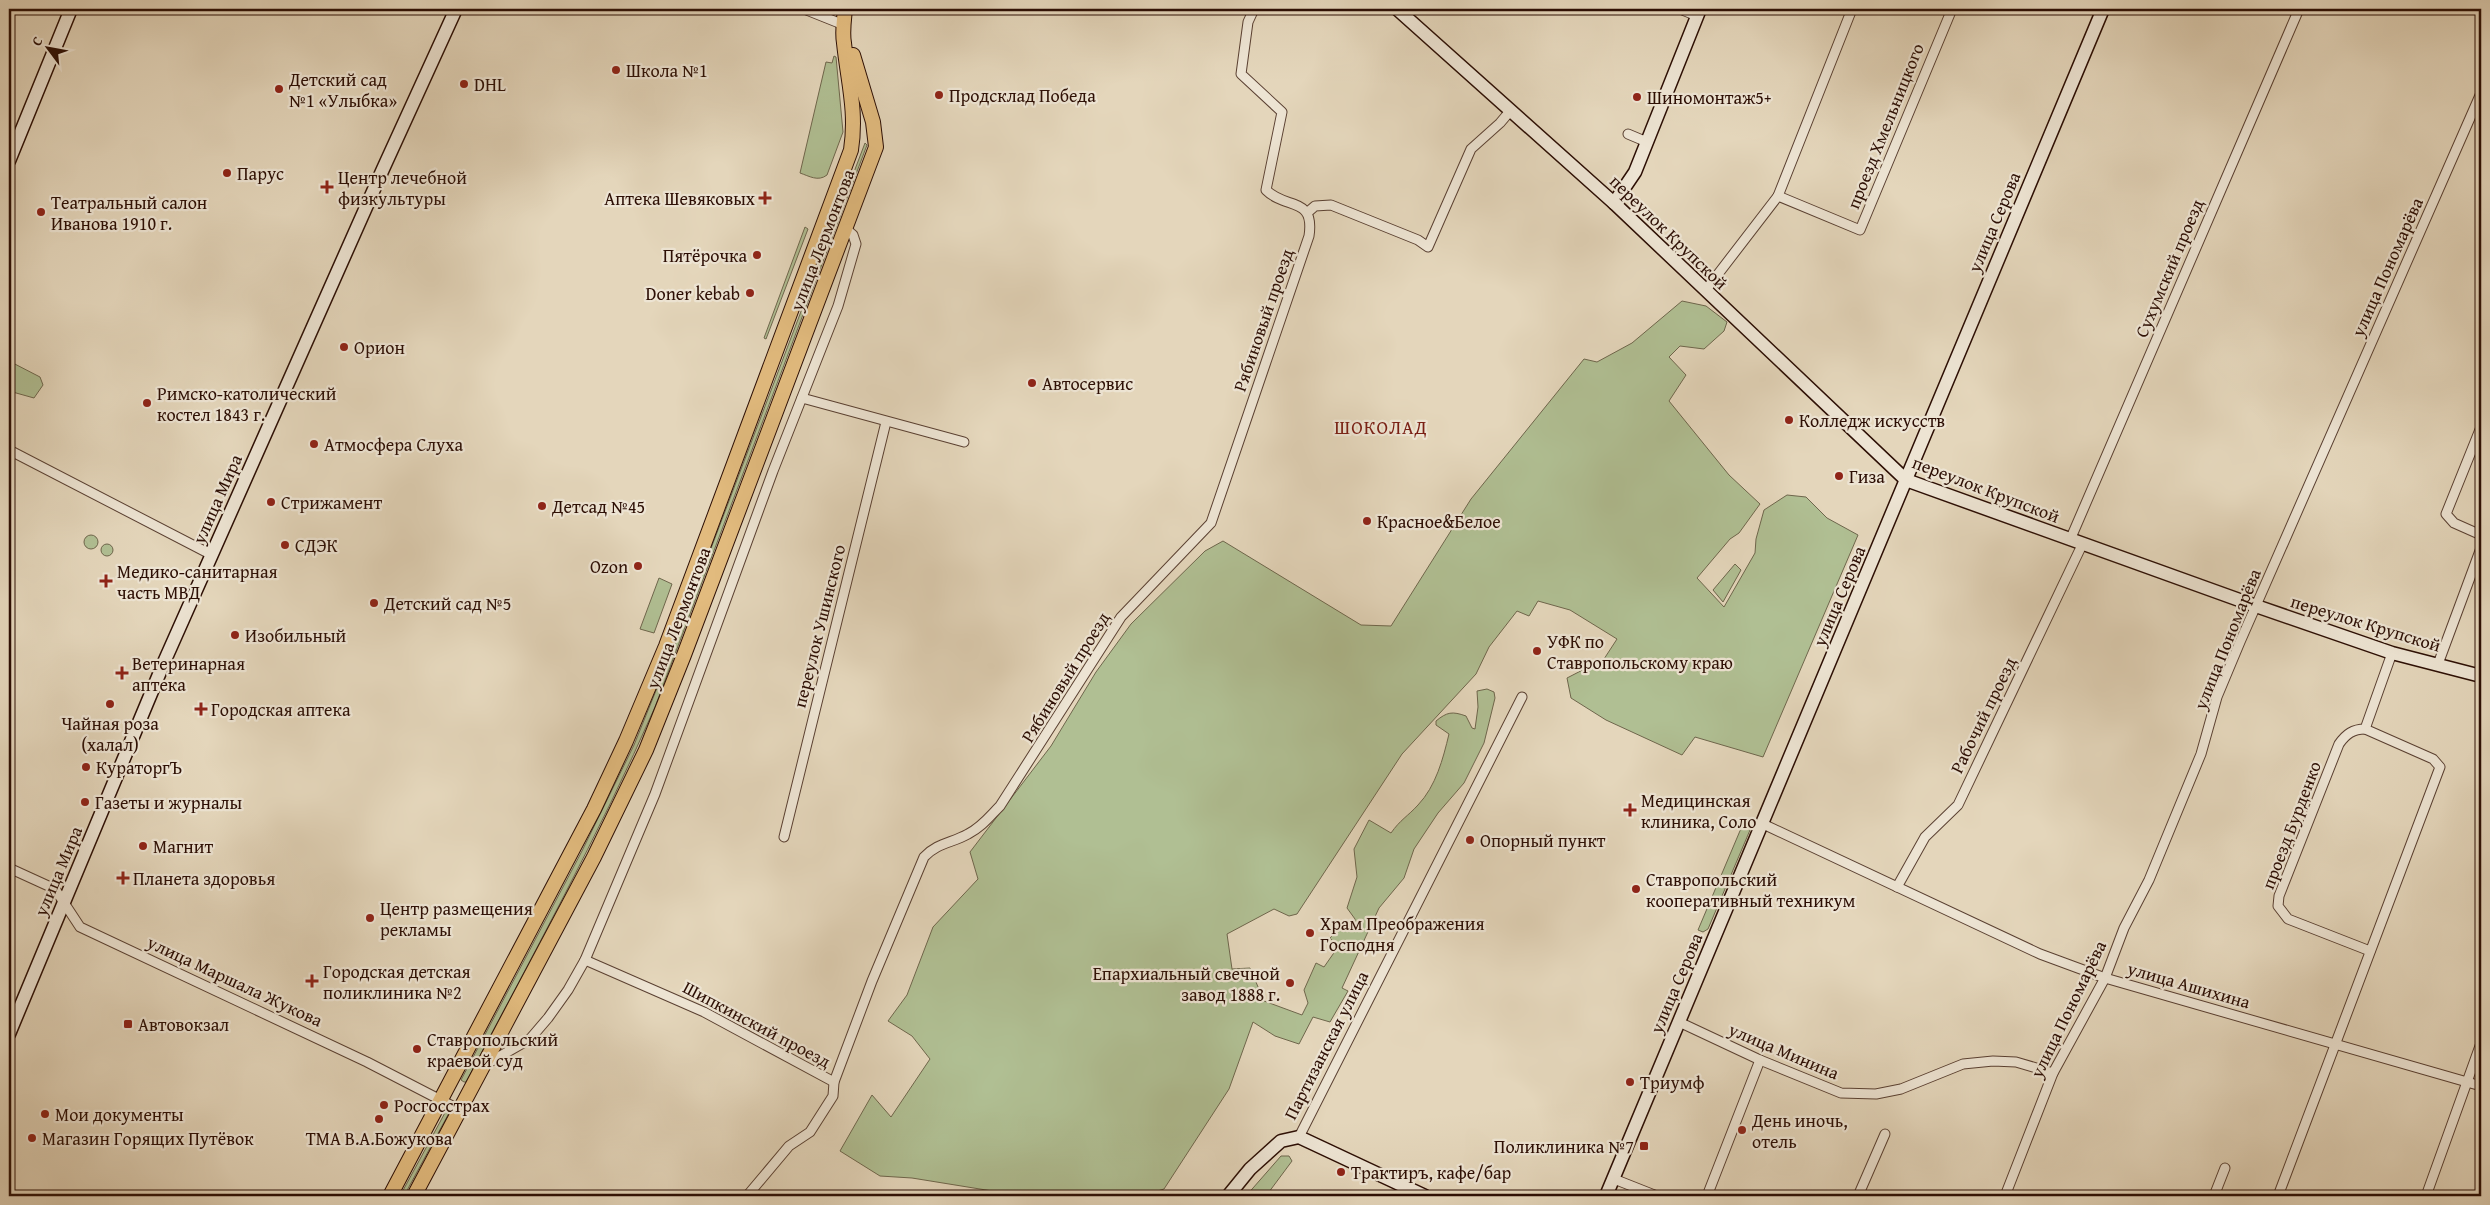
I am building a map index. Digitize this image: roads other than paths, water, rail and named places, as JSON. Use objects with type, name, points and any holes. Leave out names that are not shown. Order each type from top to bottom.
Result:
[{"type":"main road","points":[[9,161],[71,9]]},
{"type":"main road","name":"улица Мира","points":[[9,1034],[212,555],[456,9]]},
{"type":"main road","name":"улица Лермонтова","points":[[390,1196],[442,1101],[594,809],[633,726],[770,372],[852,150],[855,127],[854,105],[843,41],[845,9]]},
{"type":"main road","name":"переулок Крупской","points":[[1397,9],[1614,203],[1906,480],[2082,545],[2256,606],[2392,652],[2481,676]]},
{"type":"main road","name":"улица Серова","points":[[1606,1196],[2102,9]]},
{"type":"main road","points":[[1614,203],[1635,172],[1699,12]]},
{"type":"main road","name":"улица Лермонтова","points":[[414,1196],[594,857],[646,750],[684,655],[872,160],[876,147],[876,134],[844,25]]},
{"type":"main road","points":[[852,150],[861,140],[869,139],[872,142],[872,160]]},
{"type":"main road","points":[[1300,1137],[1425,1196]]},
{"type":"main road","name":"Партизанская улица","points":[[1228,1196],[1250,1169],[1281,1141],[1300,1137]]},
{"type":"street","points":[[804,9],[844,25]]},
{"type":"street","points":[[1254,9],[1248,22],[1241,74],[1282,112],[1266,190],[1271,195],[1299,206],[1308,212],[1315,206],[1331,205],[1424,242],[1428,247],[1471,149],[1500,124],[1511,110]]},
{"type":"street","points":[[1680,9],[1699,12]]},
{"type":"street","points":[[1705,291],[1778,196],[1852,9]]},
{"type":"street","name":"проезд Хмельницкого","points":[[1778,196],[1860,230],[1952,9]]},
{"type":"street","name":"Сухумский проезд","points":[[2070,540],[2299,9]]},
{"type":"street","name":"улица Пономарёва","points":[[2006,1196],[2053,1073],[2106,978],[2124,928],[2149,880],[2195,770],[2217,697],[2481,94]]},
{"type":"street","points":[[1628,134],[1647,142]]},
{"type":"street","name":"Рябиновый проезд","points":[[834,1082],[872,981],[924,857],[933,847],[968,835],[982,826],[1000,806],[1040,746],[1083,673],[1121,617],[1194,544],[1211,523],[1309,236],[1311,223],[1308,212]]},
{"type":"street","points":[[483,1066],[530,1038],[548,1018],[568,990],[585,960],[655,794],[773,471],[835,315],[854,258],[856,244],[853,235],[846,228]]},
{"type":"street","points":[[802,398],[964,442]]},
{"type":"street","name":"переулок Ушинского","points":[[784,837],[886,422]]},
{"type":"street","points":[[2481,427],[2446,514],[2454,524],[2481,535]]},
{"type":"street","points":[[9,450],[212,555]]},
{"type":"street","name":"Рабочий проезд","points":[[1897,887],[1924,837],[1958,805],[2082,545]]},
{"type":"street","points":[[2438,664],[2481,548]]},
{"type":"street","points":[[2278,1196],[2440,767],[2433,759],[2365,729],[2392,652]]},
{"type":"street","name":"Партизанская улица","points":[[1300,1137],[1522,697]]},
{"type":"street","name":"проезд Бурденко","points":[[2365,729],[2357,729],[2346,735],[2339,744],[2279,896],[2278,906],[2288,919],[2370,951]]},
{"type":"street","name":"улица Ашихина","points":[[1763,824],[2040,954],[2106,978],[2481,1086]]},
{"type":"street","name":"улица Маршала Жукова","points":[[9,868],[55,889],[80,927],[359,1058],[460,1110]]},
{"type":"street","name":"Шипкинский проезд","points":[[585,960],[704,1012],[834,1082],[833,1096],[810,1132],[789,1146],[747,1196]]},
{"type":"street","name":"улица Минина","points":[[1679,1022],[1760,1060],[1841,1093],[1876,1094],[1901,1088],[1963,1064],[1993,1061],[2016,1062],[2053,1073]]},
{"type":"street","points":[[2426,1196],[2481,1043]]},
{"type":"street","points":[[1707,1196],[1760,1060]]},
{"type":"street","points":[[1858,1196],[1885,1134]]},
{"type":"street","points":[[2214,1196],[2225,1168]]},
{"type":"street","points":[[1614,1179],[1657,1196]]},
{"type":"place","name":"Школа №1","points":[[616,70]]},
{"type":"place","name":"DHL","points":[[464,84]]},
{"type":"place","name":"Детский сад №1 «Улыбка»","points":[[279,89]]},
{"type":"place","name":"Продсклад Победа","points":[[939,95]]},
{"type":"place","name":"Шиномонтаж5+","points":[[1637,97]]},
{"type":"place","name":"Парус","points":[[227,173]]},
{"type":"place","name":"Центр лечебной физкультуры","points":[[327,187]]},
{"type":"place","name":"Аптека Шевяковых","points":[[765,198]]},
{"type":"place","name":"Театральный салон Иванова 1910 г.","points":[[41,212]]},
{"type":"place","name":"Пятёрочка","points":[[757,255]]},
{"type":"place","name":"Doner kebab","points":[[750,293]]},
{"type":"place","name":"Орион","points":[[344,347]]},
{"type":"place","name":"Автосервис","points":[[1032,383]]},
{"type":"place","name":"Римско-католический костел 1843 г.","points":[[147,403]]},
{"type":"place","name":"Колледж искусств","points":[[1789,420]]},
{"type":"place","name":"Атмосфера Слуха","points":[[314,444]]},
{"type":"place","name":"Гиза","points":[[1839,476]]},
{"type":"place","name":"Стрижамент","points":[[271,502]]},
{"type":"place","name":"Детсад №45","points":[[542,506]]},
{"type":"place","name":"Красное&Белое","points":[[1367,521]]},
{"type":"place","name":"СДЭК","points":[[285,545]]},
{"type":"place","name":"Ozon","points":[[638,566]]},
{"type":"place","name":"Медико-санитарная часть МВД","points":[[106,581]]},
{"type":"place","name":"Детский сад №5","points":[[374,603]]},
{"type":"place","name":"Изобильный","points":[[235,635]]},
{"type":"place","name":"УФК по Ставропольскому краю","points":[[1537,651]]},
{"type":"place","name":"Ветеринарная аптека","points":[[122,673]]},
{"type":"place","name":"Чайная роза (халал)","points":[[110,704]]},
{"type":"place","name":"Городская аптека","points":[[201,709]]},
{"type":"place","name":"КураторгЪ","points":[[86,767]]},
{"type":"place","name":"Газеты и журналы","points":[[85,802]]},
{"type":"place","name":"Медицинская клиника, Соло","points":[[1630,810]]},
{"type":"place","name":"Опорный пункт","points":[[1470,840]]},
{"type":"place","name":"Магнит","points":[[143,846]]},
{"type":"place","name":"Планета здоровья","points":[[123,878]]},
{"type":"place","name":"Ставропольский кооперативный техникум","points":[[1636,889]]},
{"type":"place","name":"Центр размещения рекламы","points":[[370,918]]},
{"type":"place","name":"Храм Преображения Господня","points":[[1310,933]]},
{"type":"place","name":"Городская детская поликлиника №2","points":[[312,981]]},
{"type":"place","name":"Епархиальный свечной завод 1888 г.","points":[[1290,983]]},
{"type":"place","name":"Автовокзал","points":[[128,1024]]},
{"type":"place","name":"Ставропольский краевой суд","points":[[417,1049]]},
{"type":"place","name":"Триумф","points":[[1630,1082]]},
{"type":"place","name":"Росгосстрах","points":[[384,1105]]},
{"type":"place","name":"Мои документы","points":[[45,1114]]},
{"type":"place","name":"ТМА В.А.Божукова","points":[[379,1119]]},
{"type":"place","name":"День иночь, отель","points":[[1742,1130]]},
{"type":"place","name":"Магазин Горящих Путёвок","points":[[32,1138]]},
{"type":"place","name":"Поликлиника №7","points":[[1644,1146]]},
{"type":"place","name":"Трактиръ, кафе/бар","points":[[1341,1172]]},
{"type":"district","name":"ШОКОЛАД","points":[[1381,427]]}]
